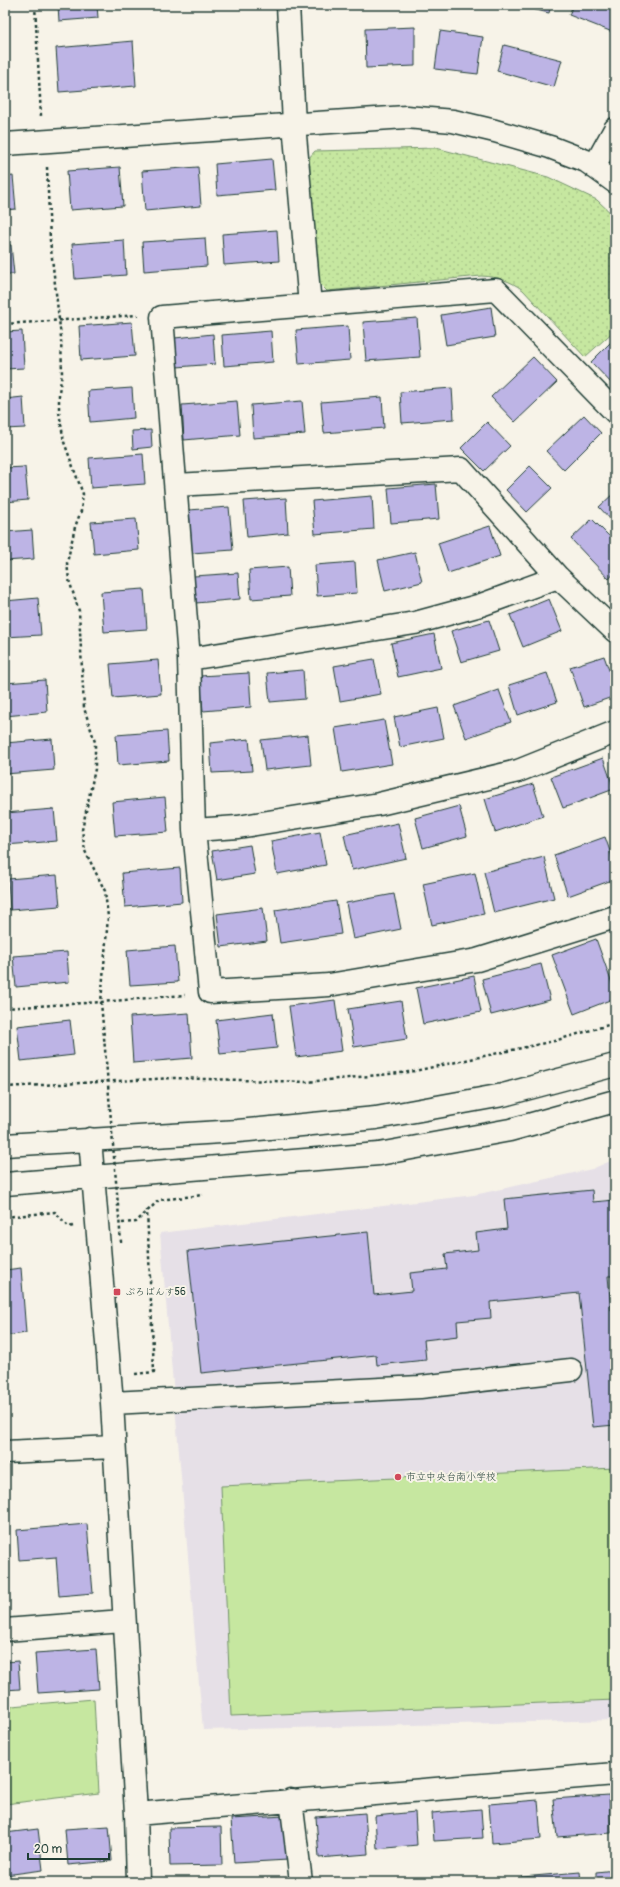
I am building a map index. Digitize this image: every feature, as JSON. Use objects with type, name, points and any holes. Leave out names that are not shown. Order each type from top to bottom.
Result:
[{"type":"street","points":[[288,5],[294,124],[310,304]]},
{"type":"street","points":[[5,144],[406,117],[453,121],[495,131],[550,147],[586,161],[615,182]]},
{"type":"street","points":[[594,167],[615,129]]},
{"type":"street","points":[[615,412],[496,290],[162,317],[189,659],[194,830],[210,992],[329,985],[477,960],[615,917]]},
{"type":"street","points":[[176,485],[461,469],[558,577],[615,631]]},
{"type":"street","points":[[189,659],[415,623],[481,605],[558,577]]},
{"type":"street","points":[[194,830],[238,827],[379,804],[495,777],[518,771],[615,732]]},
{"type":"street","points":[[5,1145],[238,1131],[376,1118],[503,1095],[615,1065]]},
{"type":"street","points":[[5,1184],[379,1154],[510,1130],[615,1101]]},
{"type":"street","points":[[90,1139],[92,1178],[112,1403],[123,1621],[136,1814],[138,1882]]},
{"type":"street","points":[[112,1403],[420,1387],[571,1370]]},
{"type":"street","points":[[5,1452],[114,1447]]},
{"type":"street","points":[[5,1630],[123,1621]]},
{"type":"street","points":[[136,1814],[615,1774]]},
{"type":"street","points":[[291,1800],[300,1882]]},
{"type":"path","points":[[34,5],[47,167],[50,240],[60,320],[62,374],[59,392],[59,412],[64,442],[83,494],[81,511],[75,527],[67,563],[69,580],[79,611],[84,708],[95,742],[95,769],[82,830],[85,851],[105,891],[108,917],[101,1002],[121,1250]]},
{"type":"path","points":[[5,324],[155,313],[162,317]]},
{"type":"path","points":[[5,1008],[101,1002],[210,992]]},
{"type":"path","points":[[5,1087],[173,1078],[307,1082],[410,1072],[554,1041],[615,1023]]},
{"type":"path","points":[[131,1374],[154,1372],[147,1210]]},
{"type":"path","points":[[5,1217],[56,1212],[69,1226],[96,1226]]},
{"type":"shaded area","name":"市立中央台南小学校","points":[[615,1159],[615,1720],[203,1730],[160,1233],[474,1195],[592,1169]]},
{"type":"green space","points":[[436,148],[548,177],[597,200],[615,217],[615,330],[585,357],[523,290],[513,284],[493,277],[481,276],[327,291],[315,279],[308,159],[315,151]]},
{"type":"green space","points":[[615,1468],[615,1700],[231,1716],[221,1486]]},
{"type":"green space","points":[[94,1699],[99,1793],[5,1804],[5,1726],[12,1706]]},
{"type":"building","points":[[58,5],[97,5],[98,18],[59,21]]},
{"type":"building","points":[[515,5],[551,5],[549,13]]},
{"type":"building","points":[[573,5],[615,5],[615,33],[569,15]]},
{"type":"building","points":[[415,27],[415,66],[366,68],[365,29]]},
{"type":"building","points":[[440,31],[483,37],[478,74],[435,69]]},
{"type":"building","points":[[133,41],[136,86],[59,92],[56,48]]},
{"type":"building","points":[[504,45],[562,60],[554,87],[497,71]]},
{"type":"building","points":[[272,159],[275,190],[217,195],[215,164]]},
{"type":"building","points":[[120,167],[123,206],[70,210],[67,171]]},
{"type":"building","points":[[198,167],[201,206],[145,211],[142,171]]},
{"type":"building","points":[[13,176],[16,209],[5,210],[5,177]]},
{"type":"building","points":[[277,230],[279,261],[224,265],[222,234]]},
{"type":"building","points":[[205,238],[207,266],[144,271],[142,242]]},
{"type":"building","points":[[124,240],[126,275],[75,279],[72,244]]},
{"type":"building","points":[[5,245],[11,245],[14,274],[5,274]]},
{"type":"building","points":[[491,307],[495,337],[446,345],[441,315]]},
{"type":"building","points":[[417,318],[420,357],[366,361],[363,322]]},
{"type":"building","points":[[132,322],[135,356],[81,360],[79,326]]},
{"type":"building","points":[[348,326],[350,360],[299,364],[296,330]]},
{"type":"building","points":[[22,331],[24,368],[5,369],[5,332]]},
{"type":"building","points":[[271,331],[273,362],[224,366],[222,335]]},
{"type":"building","points":[[213,334],[215,364],[177,367],[175,338]]},
{"type":"building","points":[[615,338],[615,387],[591,362]]},
{"type":"building","points":[[533,357],[557,382],[515,422],[491,397]]},
{"type":"building","points":[[132,388],[134,418],[90,422],[88,391]]},
{"type":"building","points":[[452,388],[454,419],[402,423],[400,392]]},
{"type":"building","points":[[23,397],[25,428],[5,429],[5,399]]},
{"type":"building","points":[[382,397],[384,428],[324,433],[321,402]]},
{"type":"building","points":[[237,401],[240,435],[184,440],[182,405]]},
{"type":"building","points":[[302,401],[305,434],[253,438],[251,405]]},
{"type":"building","points":[[584,415],[601,433],[564,470],[546,451]]},
{"type":"building","points":[[487,422],[510,446],[484,471],[461,448]]},
{"type":"building","points":[[151,430],[152,447],[133,449],[132,431]]},
{"type":"building","points":[[143,454],[145,484],[91,488],[89,458]]},
{"type":"building","points":[[530,466],[552,488],[527,512],[506,490]]},
{"type":"building","points":[[25,467],[28,500],[5,502],[5,468]]},
{"type":"building","points":[[436,484],[439,519],[391,523],[388,488]]},
{"type":"building","points":[[615,492],[615,524],[599,507]]},
{"type":"building","points":[[372,496],[374,529],[315,534],[312,501]]},
{"type":"building","points":[[286,498],[288,533],[247,537],[244,501]]},
{"type":"building","points":[[229,507],[233,550],[192,553],[189,510]]},
{"type":"building","points":[[136,519],[139,550],[94,554],[91,522]]},
{"type":"building","points":[[592,519],[615,542],[615,572],[609,579],[571,539]]},
{"type":"building","points":[[490,526],[500,556],[448,573],[438,543]]},
{"type":"building","points":[[32,530],[34,559],[5,561],[5,532]]},
{"type":"building","points":[[415,552],[422,582],[385,591],[378,560]]},
{"type":"building","points":[[355,562],[357,593],[317,596],[315,565]]},
{"type":"building","points":[[288,567],[290,596],[251,599],[249,570]]},
{"type":"building","points":[[238,573],[240,599],[196,603],[194,576]]},
{"type":"building","points":[[144,589],[147,629],[104,632],[101,592]]},
{"type":"building","points":[[38,598],[41,635],[5,637],[5,601]]},
{"type":"building","points":[[549,599],[562,631],[523,647],[510,615]]},
{"type":"building","points":[[489,620],[499,651],[461,662],[451,631]]},
{"type":"building","points":[[434,634],[441,668],[398,677],[391,643]]},
{"type":"building","points":[[604,656],[615,687],[615,696],[584,707],[570,667]]},
{"type":"building","points":[[374,659],[381,694],[340,701],[334,666]]},
{"type":"building","points":[[158,660],[161,694],[113,698],[110,664]]},
{"type":"building","points":[[303,670],[305,699],[270,702],[267,673]]},
{"type":"building","points":[[249,673],[251,707],[203,711],[200,676]]},
{"type":"building","points":[[547,673],[557,702],[518,715],[509,685]]},
{"type":"building","points":[[45,680],[47,712],[5,716],[5,683]]},
{"type":"building","points":[[499,690],[511,722],[466,738],[454,706]]},
{"type":"building","points":[[438,708],[444,738],[400,747],[394,717]]},
{"type":"building","points":[[384,720],[392,764],[342,772],[335,728]]},
{"type":"building","points":[[167,731],[169,761],[118,765],[116,735]]},
{"type":"building","points":[[308,735],[311,765],[265,770],[261,740]]},
{"type":"building","points":[[52,739],[54,770],[5,774],[5,743]]},
{"type":"building","points":[[249,739],[252,771],[212,773],[210,743]]},
{"type":"building","points":[[603,758],[614,789],[563,808],[551,777]]},
{"type":"building","points":[[533,784],[543,816],[495,832],[485,799]]},
{"type":"building","points":[[165,797],[168,832],[115,836],[112,802]]},
{"type":"building","points":[[459,806],[467,836],[423,848],[415,818]]},
{"type":"building","points":[[54,809],[57,841],[5,845],[5,813]]},
{"type":"building","points":[[398,823],[406,858],[352,870],[344,835]]},
{"type":"building","points":[[320,832],[326,865],[277,874],[271,841]]},
{"type":"building","points":[[605,837],[615,865],[615,879],[568,896],[554,855]]},
{"type":"building","points":[[250,845],[255,874],[217,880],[212,851]]},
{"type":"building","points":[[544,857],[554,898],[494,913],[484,872]]},
{"type":"building","points":[[180,868],[182,902],[125,907],[122,873]]},
{"type":"building","points":[[475,873],[484,914],[432,925],[423,884]]},
{"type":"building","points":[[57,875],[60,906],[10,910],[8,879]]},
{"type":"building","points":[[394,894],[401,929],[353,939],[346,903]]},
{"type":"building","points":[[336,901],[341,934],[280,943],[275,910]]},
{"type":"building","points":[[263,908],[267,941],[221,947],[217,914]]},
{"type":"building","points":[[596,939],[615,992],[615,998],[574,1014],[552,955]]},
{"type":"building","points":[[175,946],[178,982],[130,985],[127,950]]},
{"type":"building","points":[[67,952],[69,982],[16,987],[13,956]]},
{"type":"building","points":[[541,964],[550,1000],[491,1015],[482,979]]},
{"type":"building","points":[[474,976],[481,1012],[423,1024],[416,988]]},
{"type":"building","points":[[335,1000],[342,1051],[296,1057],[289,1006]]},
{"type":"building","points":[[401,1001],[407,1039],[354,1047],[348,1009]]},
{"type":"building","points":[[189,1013],[192,1058],[133,1063],[130,1017]]},
{"type":"building","points":[[273,1013],[277,1048],[220,1054],[216,1020]]},
{"type":"building","points":[[70,1020],[74,1055],[21,1061],[17,1026]]},
{"type":"building","points":[[592,1190],[593,1202],[615,1200],[615,1276],[608,1276],[611,1310],[615,1310],[615,1425],[593,1427],[579,1293],[490,1302],[491,1318],[457,1321],[458,1336],[424,1340],[426,1360],[377,1365],[376,1355],[201,1373],[188,1251],[368,1232],[374,1295],[412,1291],[410,1273],[447,1269],[445,1254],[478,1250],[476,1233],[507,1229],[504,1199]]},
{"type":"building","points":[[21,1268],[26,1333],[5,1336],[5,1270]]},
{"type":"building","points":[[87,1524],[93,1593],[59,1596],[56,1557],[19,1560],[17,1530]]},
{"type":"building","points":[[96,1649],[99,1689],[38,1693],[35,1653]]},
{"type":"building","points":[[18,1661],[20,1689],[5,1690],[5,1662]]},
{"type":"building","points":[[609,1795],[611,1833],[557,1837],[553,1799]]},
{"type":"building","points":[[538,1800],[541,1839],[492,1843],[489,1804]]},
{"type":"building","points":[[481,1809],[483,1838],[434,1841],[432,1813]]},
{"type":"building","points":[[415,1812],[417,1845],[377,1849],[375,1816]]},
{"type":"building","points":[[365,1813],[368,1854],[319,1858],[316,1817]]},
{"type":"building","points":[[285,1816],[288,1860],[234,1863],[231,1819]]},
{"type":"building","points":[[109,1826],[112,1861],[68,1865],[65,1829]]},
{"type":"building","points":[[221,1827],[222,1865],[170,1866],[169,1828]]},
{"type":"building","points":[[38,1829],[43,1870],[5,1875],[5,1833]]},
{"type":"building","points":[[615,1870],[615,1882],[596,1882],[596,1872]]},
{"type":"building","points":[[580,1872],[581,1882],[523,1882],[522,1877]]},
{"type":"building","points":[[500,1878],[500,1882],[453,1882],[453,1881]]},
{"type":"building","points":[[108,1880],[108,1882],[91,1882]]},
{"type":"place","name":"ぷろばんす56","points":[[117,1292]]},
{"type":"place","name":"市立中央台南小学校","points":[[398,1477]]}]
